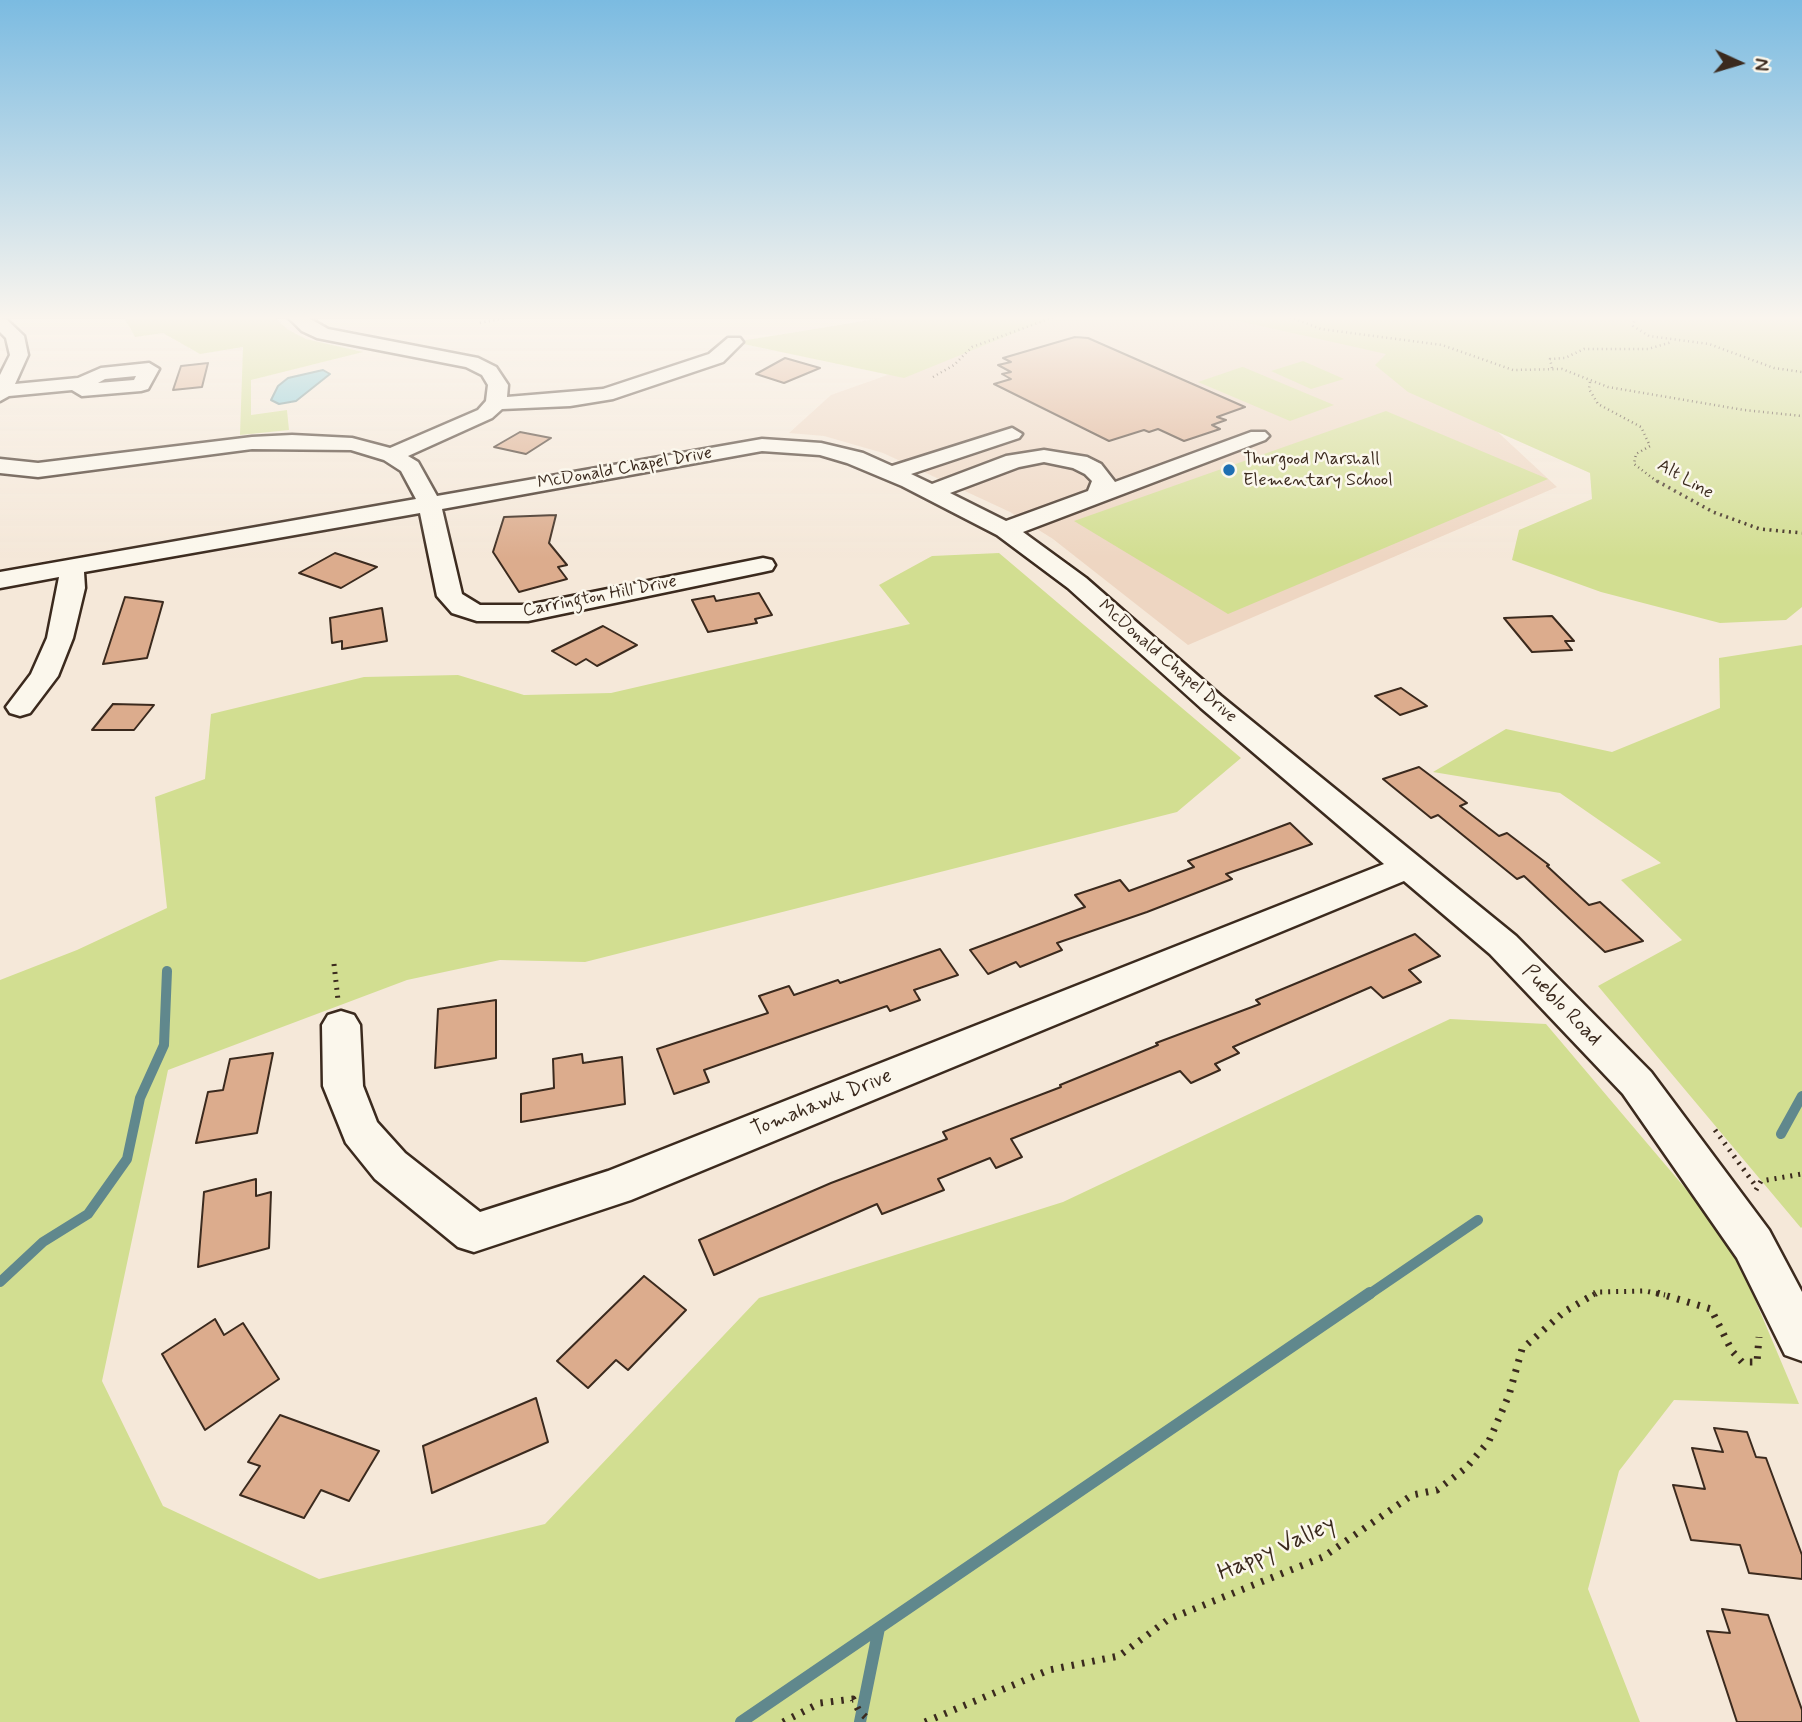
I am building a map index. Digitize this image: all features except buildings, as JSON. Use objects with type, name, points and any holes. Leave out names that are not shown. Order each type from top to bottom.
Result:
[{"type":"street","points":[[392,455],[485,414],[496,403],[497,397]]},
{"type":"street","points":[[496,403],[570,401],[592,397]]},
{"type":"street","points":[[891,473],[1013,434]]},
{"type":"street","points":[[1005,530],[1258,436]]},
{"type":"street","name":"Carrington Hill Drive","points":[[0,466],[38,470],[79,467],[252,443],[292,441],[352,444],[392,455],[410,467],[429,503],[450,596],[461,607],[477,613],[528,613],[763,565]]},
{"type":"street","name":"McDonald Chapel Drive","points":[[0,579],[762,444],[821,449],[855,458],[891,473],[1005,530],[1077,583],[1250,734]]},
{"type":"street","points":[[931,492],[1014,461],[1044,456],[1079,462],[1093,469],[1104,481],[1098,496]]},
{"type":"street","points":[[20,707],[44,676],[60,638],[72,588],[72,566]]},
{"type":"street","name":"Pueblo Road","points":[[1250,734],[1503,945],[1637,1083],[1753,1244],[1802,1339]]},
{"type":"street","name":"Tomahawk Drive","points":[[341,1026],[343,1086],[360,1131],[390,1166],[474,1233],[616,1187],[1410,866]]},
{"type":"path","name":"Alt Line","points":[[1594,397],[1598,404],[1641,427],[1650,446],[1636,454],[1634,464],[1667,489],[1713,512],[1760,529],[1802,533]]},
{"type":"path","points":[[1674,397],[1744,410],[1802,416]]},
{"type":"path","points":[[334,964],[341,1026]]},
{"type":"path","points":[[1739,1225],[1761,1181],[1802,1174]]},
{"type":"path","name":"Happy Valley","points":[[925,1722],[993,1696],[1049,1670],[1119,1656],[1169,1619],[1323,1557],[1341,1547],[1382,1513],[1412,1495],[1437,1490],[1466,1468],[1489,1441],[1509,1395],[1522,1349],[1564,1312],[1598,1292],[1645,1291],[1688,1300],[1711,1309],[1732,1351],[1742,1362],[1750,1364],[1757,1362],[1760,1343],[1757,1332]]},
{"type":"path","points":[[783,1722],[820,1703],[853,1699],[859,1711],[870,1722]]},
{"type":"shaded area","name":"Thurgood Marshall Elementary School","points":[[828,397],[1460,397],[1557,487],[1188,645],[1053,539],[1010,512],[883,453],[824,436],[789,433]]},
{"type":"green space","points":[[241,397],[251,397],[251,415],[287,410],[289,430],[240,435]]},
{"type":"green space","points":[[1234,397],[1316,397],[1334,405],[1290,421]]},
{"type":"green space","points":[[1420,397],[1802,397],[1802,607],[1786,620],[1720,623],[1601,592],[1512,560],[1519,530],[1592,499],[1590,473]]},
{"type":"green space","points":[[1386,411],[1548,479],[1228,614],[1074,521]]},
{"type":"green space","points":[[999,553],[1241,758],[1177,812],[585,962],[500,960],[407,980],[168,1070],[102,1381],[163,1506],[319,1579],[545,1524],[759,1298],[1063,1202],[1450,1019],[1546,1024],[1691,1195],[1737,1257],[1799,1404],[1674,1400],[1619,1471],[1588,1589],[1640,1722],[0,1722],[0,980],[77,950],[167,908],[155,797],[205,779],[211,714],[364,677],[458,675],[524,695],[611,693],[910,624],[879,585],[932,556]]},
{"type":"green space","points":[[1802,645],[1801,1228],[1598,986],[1682,940],[1621,880],[1661,863],[1560,793],[1433,772],[1506,729],[1612,752],[1720,708],[1719,658]]},
{"type":"water","points":[[272,397],[301,397],[296,401],[279,404],[271,400]]},
{"type":"waterway","points":[[0,1282],[43,1242],[88,1214],[127,1159],[140,1098],[164,1045],[167,971]]},
{"type":"waterway","points":[[1781,1134],[1802,1096]]},
{"type":"waterway","points":[[1368,1295],[1478,1220]]},
{"type":"waterway","points":[[741,1722],[1370,1293]]},
{"type":"waterway","points":[[860,1722],[879,1628]]},
{"type":"place","name":"Thurgood Marshall Elementary School","points":[[1229,470]]}]
